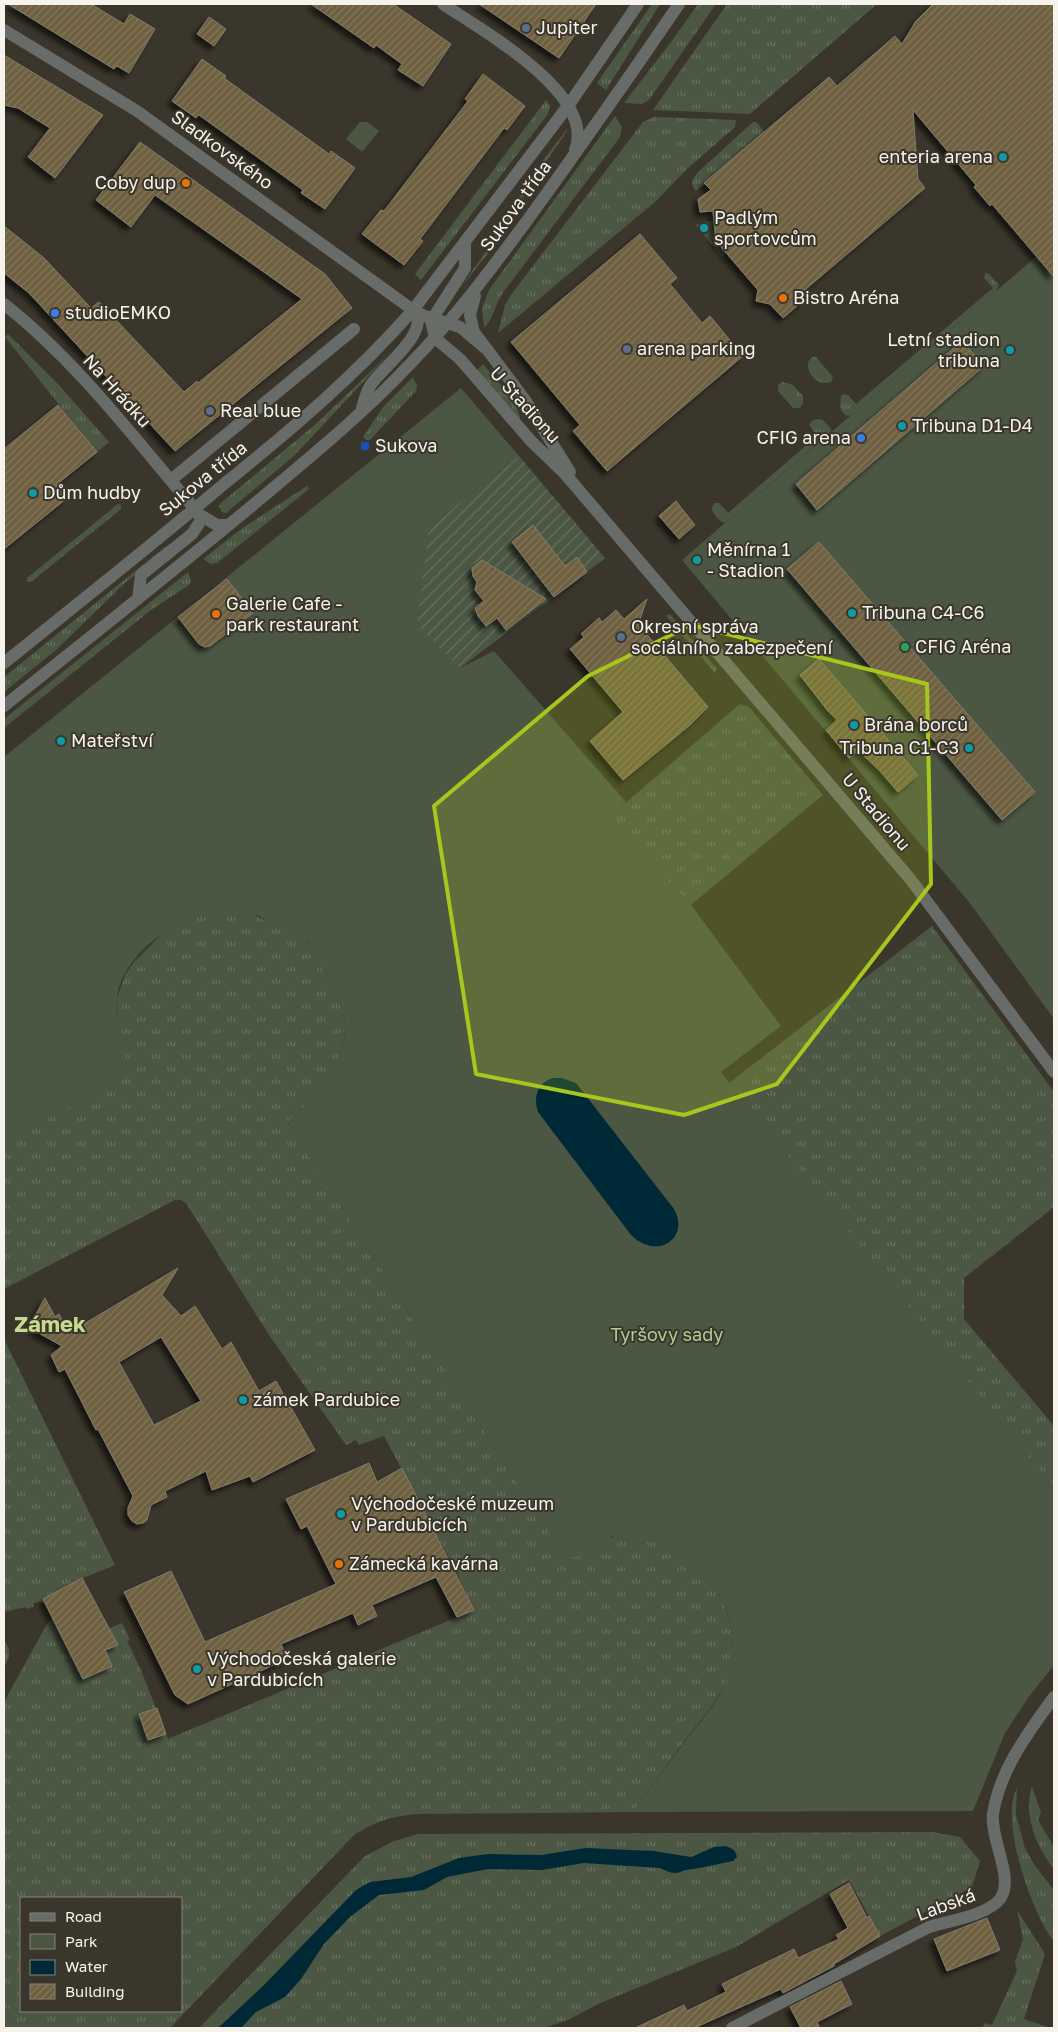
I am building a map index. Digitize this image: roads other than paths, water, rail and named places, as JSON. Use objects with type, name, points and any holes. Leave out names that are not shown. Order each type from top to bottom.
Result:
[{"type":"street","points":[[443,4],[535,67],[553,85],[568,106],[576,122],[578,142],[568,165]]},
{"type":"street","name":"Sukova třída","points":[[4,663],[299,423],[389,338],[413,310],[568,106],[638,4]]},
{"type":"street","name":"Sukova třída","points":[[4,706],[229,525],[360,413],[411,364],[481,284],[568,165],[679,4]]},
{"type":"street","name":"Sladkovského","points":[[4,30],[145,117],[413,310]]},
{"type":"street","name":"Sukova třída","points":[[432,318],[466,268],[465,242]]},
{"type":"street","name":"U Stadionu","points":[[481,284],[474,299],[470,321],[474,332],[525,400],[570,472],[600,515]]},
{"type":"street","name":"Na Hrádku","points":[[4,304],[39,334],[84,379],[195,509],[212,523],[222,526],[229,525]]},
{"type":"street","name":"Sukova třída","points":[[360,413],[370,386],[415,332],[419,320],[413,310]]},
{"type":"street","name":"U Stadionu","points":[[413,310],[465,330],[485,348]]},
{"type":"street","points":[[432,318],[431,325],[435,338]]},
{"type":"street","name":"Sukova třída","points":[[171,480],[354,329]]},
{"type":"street","name":"U Stadionu","points":[[435,338],[466,365],[531,442],[566,475],[911,880],[1054,1072]]},
{"type":"street","points":[[138,599],[141,575],[198,528],[201,518],[195,509]]},
{"type":"street","name":"Labská","points":[[732,2028],[929,1927],[961,1919],[994,1905],[1001,1898],[1005,1887],[1004,1875],[993,1824],[999,1790],[1018,1750],[1054,1697]]},
{"type":"water","points":[[553,1078],[562,1078],[576,1083],[674,1209],[678,1220],[678,1229],[675,1237],[669,1243],[661,1246],[651,1246],[641,1243],[631,1235],[538,1112],[536,1096],[538,1091],[543,1083]]},
{"type":"water","points":[[725,1846],[735,1852],[737,1857],[733,1861],[676,1873],[660,1868],[584,1863],[542,1870],[488,1869],[447,1877],[424,1890],[379,1895],[350,1917],[324,1944],[301,1979],[285,1997],[256,2012],[241,2028],[218,2028],[264,1985],[356,1890],[370,1882],[411,1877],[459,1858],[488,1854],[541,1855],[586,1848],[654,1851],[691,1857],[714,1847]]},
{"type":"place","name":"Jupiter","points":[[526,28]]},
{"type":"place","name":"enteria arena","points":[[1003,157]]},
{"type":"place","name":"Coby dup","points":[[186,183]]},
{"type":"place","name":"Padlým sportovcům","points":[[704,228]]},
{"type":"place","name":"Bistro Aréna","points":[[783,298]]},
{"type":"place","name":"studioEMKO","points":[[55,313]]},
{"type":"place","name":"arena parking","points":[[627,349]]},
{"type":"place","name":"Letní stadion tribuna","points":[[1010,350]]},
{"type":"place","name":"Real blue","points":[[210,411]]},
{"type":"place","name":"Tribuna D1-D4","points":[[902,426]]},
{"type":"place","name":"CFIG arena","points":[[861,438]]},
{"type":"place","name":"Sukova","points":[[365,446]]},
{"type":"place","name":"Dům hudby","points":[[33,493]]},
{"type":"place","name":"Měnírna 1 - Stadion","points":[[697,560]]},
{"type":"place","name":"Tribuna C4-C6","points":[[852,613]]},
{"type":"place","name":"Galerie Cafe - park restaurant","points":[[216,614]]},
{"type":"place","name":"Okresní správa sociálního zabezpečení","points":[[621,637]]},
{"type":"place","name":"CFIG Aréna","points":[[905,647]]},
{"type":"place","name":"Brána borců","points":[[854,725]]},
{"type":"place","name":"Mateřství","points":[[61,741]]},
{"type":"place","name":"Tribuna C1-C3","points":[[969,748]]},
{"type":"place","name":"zámek Pardubice","points":[[243,1400]]},
{"type":"place","name":"Východočeské muzeum v Pardubicích","points":[[341,1514]]},
{"type":"place","name":"Zámecká kavárna","points":[[339,1564]]},
{"type":"place","name":"Východočeská galerie v Pardubicích","points":[[197,1669]]},
{"type":"district","name":"Zámek","points":[[50,1324]]},
{"type":"park label","name":"Tyršovy sady","points":[[667,1335]]}]
